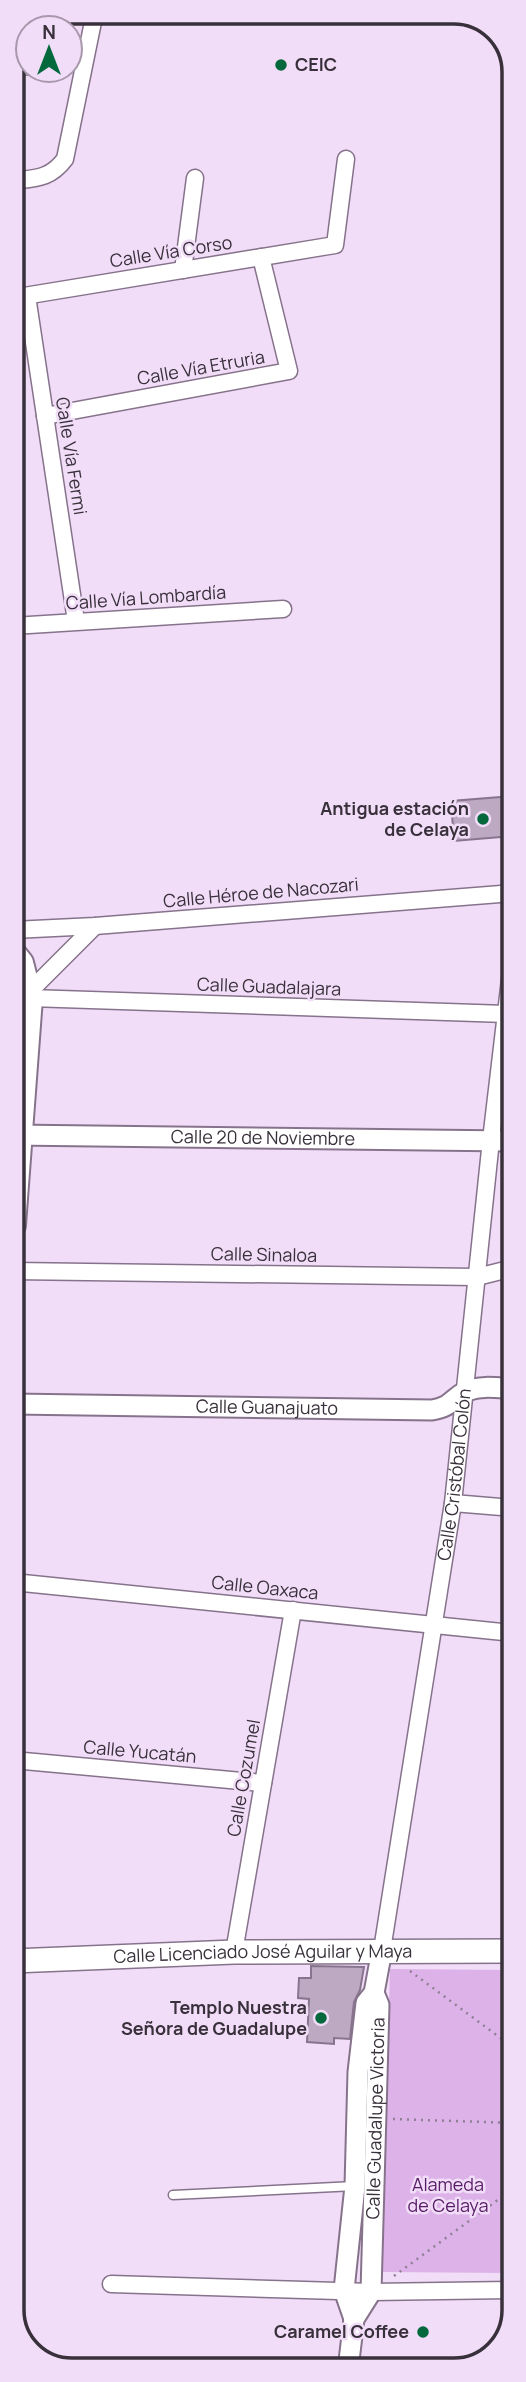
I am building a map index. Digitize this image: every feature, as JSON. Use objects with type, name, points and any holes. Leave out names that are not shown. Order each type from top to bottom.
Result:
[{"type":"main road","points":[[24,975],[29,995],[24,1054]]},
{"type":"main road","name":"Calle Licenciado José Aguilar y Maya","points":[[24,1961],[234,1952],[502,1951]]},
{"type":"street","points":[[24,179],[42,177],[56,171],[65,159],[92,24]]},
{"type":"street","name":"Calle Vía Corso","points":[[24,296],[335,245],[346,159]]},
{"type":"street","points":[[183,270],[195,178]]},
{"type":"street","name":"Calle Vía Etruria","points":[[45,416],[289,371],[261,257]]},
{"type":"street","name":"Calle Vía Fermi","points":[[24,316],[45,416],[76,621]]},
{"type":"street","name":"Calle Vía Lombardía","points":[[24,625],[283,609]]},
{"type":"street","name":"Calle Héroe de Nacozari","points":[[24,929],[502,894]]},
{"type":"street","points":[[29,995],[95,926]]},
{"type":"street","name":"Calle Guadalajara","points":[[29,995],[502,1014]]},
{"type":"street","name":"Calle Cristóbal Colón","points":[[374,1993],[453,1503],[502,1048]]},
{"type":"street","name":"Calle 20 de Noviembre","points":[[24,1136],[502,1140]]},
{"type":"street","name":"Calle Sinaloa","points":[[24,1270],[477,1277],[502,1271]]},
{"type":"street","name":"Calle Guanajuato","points":[[24,1404],[432,1410],[447,1407],[465,1392],[479,1388],[502,1389]]},
{"type":"street","points":[[453,1503],[502,1507]]},
{"type":"street","name":"Calle Oaxaca","points":[[24,1583],[502,1632]]},
{"type":"street","name":"Calle Cozumel","points":[[234,1952],[293,1610]]},
{"type":"street","name":"Calle Yucatán","points":[[24,1761],[263,1783]]},
{"type":"street","name":"Calle Guadalupe Victoria","points":[[349,2358],[354,2319],[371,2292],[379,2005],[374,1993],[366,2003],[358,2072],[355,2186],[344,2290],[354,2319]]},
{"type":"street","points":[[111,2284],[371,2292],[502,2291]]},
{"type":"lane","points":[[173,2196],[355,2186]]},
{"type":"path","points":[[382,1950],[502,2039]]},
{"type":"path","points":[[376,2118],[502,2123]]},
{"type":"path","points":[[371,2292],[502,2197]]},
{"type":"green space","name":"Alameda de Celaya","points":[[390,1969],[502,1970],[502,2273],[382,2272]]},
{"type":"building","name":"Antigua estación de Celaya","points":[[502,797],[502,837],[454,841],[451,801]]},
{"type":"building","name":"Templo Nuestra Señora de Guadalupe","points":[[311,1966],[364,1967],[360,1990],[354,2002],[350,2039],[334,2038],[334,2044],[307,2042],[309,1999],[298,1998],[299,1978],[311,1978]]},
{"type":"place","name":"CEIC","points":[[281,65]]},
{"type":"place","name":"Antigua estación de Celaya","points":[[483,819]]},
{"type":"place","name":"Templo Nuestra Señora de Guadalupe","points":[[321,2018]]},
{"type":"place","name":"Caramel Coffee","points":[[423,2332]]}]
